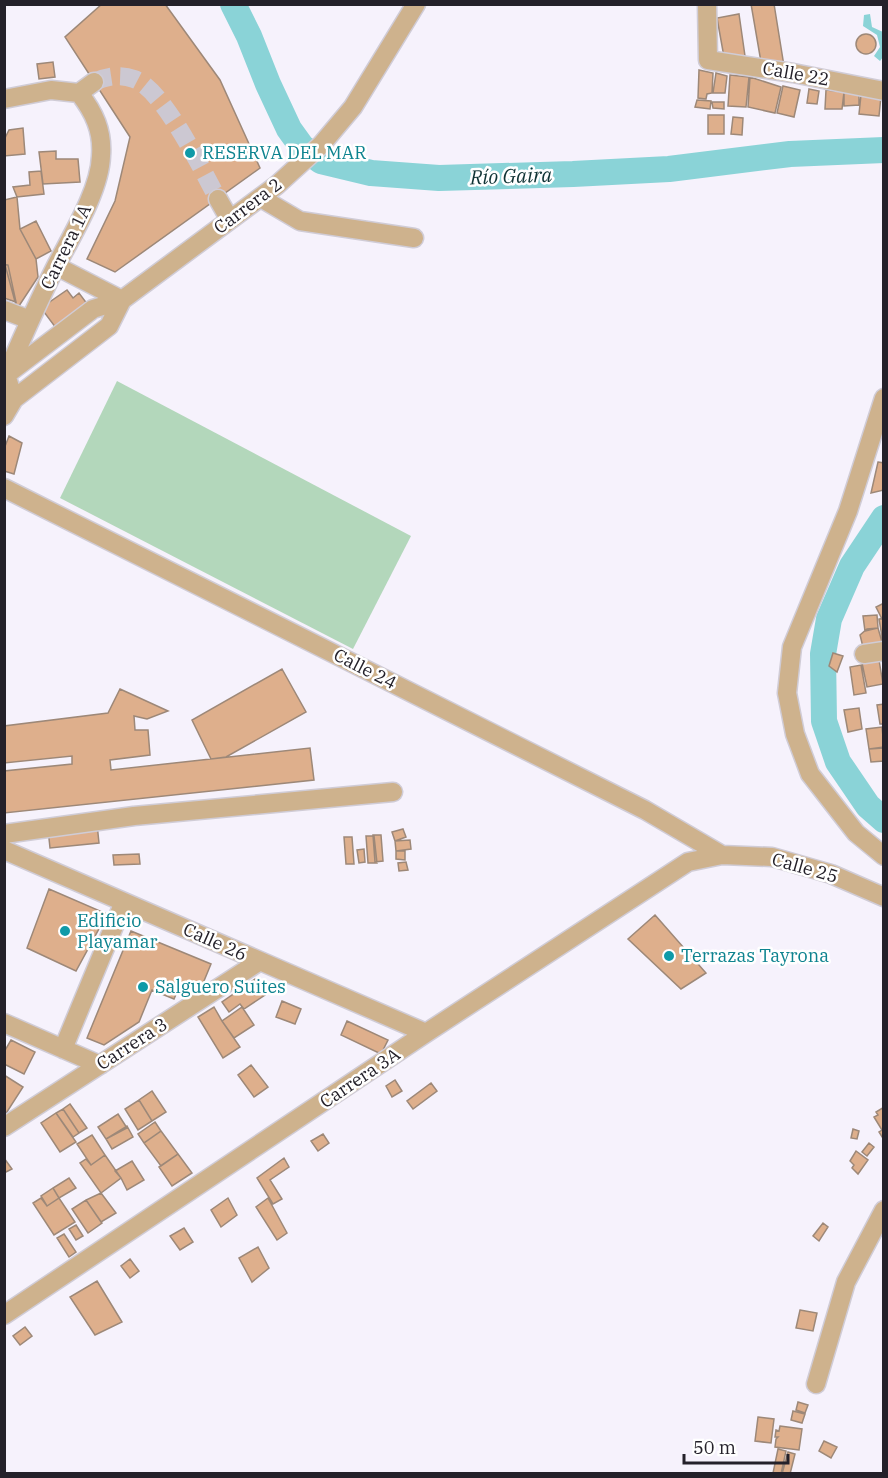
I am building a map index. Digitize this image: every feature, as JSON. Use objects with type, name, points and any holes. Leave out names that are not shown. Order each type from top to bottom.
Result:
[{"type":"street","name":"Carrera 2","points":[[5,377],[93,309],[122,300],[277,185],[321,145],[353,107],[416,4]]},
{"type":"street","name":"Calle 22","points":[[707,4],[708,60],[793,73],[884,91]]},
{"type":"street","name":"Carrera 1A","points":[[4,99],[51,90],[87,87],[90,107],[100,130],[101,157],[95,188],[30,320],[5,377]]},
{"type":"street","points":[[261,198],[300,220],[414,238]]},
{"type":"street","points":[[218,199],[230,220]]},
{"type":"street","points":[[56,266],[122,300]]},
{"type":"street","name":"Carrera 2","points":[[4,416],[14,399],[109,326],[122,300]]},
{"type":"street","points":[[4,310],[30,320]]},
{"type":"street","points":[[5,377],[14,399]]},
{"type":"street","points":[[884,398],[848,511],[792,647],[787,693],[795,734],[810,774],[856,833],[884,856]]},
{"type":"street","name":"Calle 24","points":[[4,488],[645,810],[722,855]]},
{"type":"street","points":[[864,654],[884,651]]},
{"type":"street","points":[[4,834],[134,816],[393,792]]},
{"type":"street","name":"Calle 26","points":[[4,850],[426,1034]]},
{"type":"street","name":"Calle 25","points":[[722,855],[772,857],[831,874],[884,897]]},
{"type":"street","name":"Carrera 3A","points":[[4,1315],[688,862],[722,855]]},
{"type":"street","points":[[63,1049],[124,902]]},
{"type":"street","name":"Carrera 3","points":[[4,1127],[260,961]]},
{"type":"street","points":[[4,1023],[100,1065]]},
{"type":"street","points":[[816,1384],[846,1282],[884,1210]]},
{"type":"green space","points":[[117,381],[411,536],[353,649],[60,498]]},
{"type":"water","points":[[870,14],[872,27],[883,32],[883,57],[880,61],[874,56],[880,47],[877,35],[863,26],[864,15]]},
{"type":"building","name":"RESERVA DEL MAR","points":[[102,4],[165,4],[220,80],[260,168],[115,272],[87,259],[115,201],[130,137],[65,37]]},
{"type":"building","points":[[751,4],[774,4],[784,66],[761,62]]},
{"type":"building","points":[[739,14],[745,56],[724,57],[717,18]]},
{"type":"building","points":[[866,34],[873,37],[876,44],[873,51],[866,54],[859,51],[856,44],[859,37]]},
{"type":"building","points":[[53,62],[55,77],[39,79],[37,64]]},
{"type":"building","points":[[699,70],[713,73],[712,93],[707,94],[706,99],[698,98]]},
{"type":"building","points":[[716,73],[727,76],[725,93],[713,93]]},
{"type":"building","points":[[730,75],[749,77],[746,107],[728,106]]},
{"type":"building","points":[[750,77],[781,87],[775,113],[748,107]]},
{"type":"building","points":[[783,86],[800,90],[794,117],[777,113]]},
{"type":"building","points":[[809,89],[819,91],[817,104],[807,103]]},
{"type":"building","points":[[826,90],[844,92],[842,109],[825,109]]},
{"type":"building","points":[[859,91],[859,105],[844,106],[844,92]]},
{"type":"building","points":[[861,95],[881,96],[879,116],[859,114]]},
{"type":"building","points":[[697,100],[711,101],[710,109],[695,107]]},
{"type":"building","points":[[712,102],[724,102],[724,109],[713,108]]},
{"type":"building","points":[[708,115],[724,115],[724,134],[708,134]]},
{"type":"building","points":[[733,117],[743,118],[742,135],[731,134]]},
{"type":"building","points":[[23,128],[25,154],[4,156],[4,140],[9,130]]},
{"type":"building","points":[[56,151],[56,159],[78,159],[80,182],[43,184],[39,152]]},
{"type":"building","points":[[41,171],[44,194],[17,197],[13,187],[30,185],[29,172]]},
{"type":"building","points":[[17,197],[20,229],[36,259],[38,277],[17,309],[4,261],[4,200]]},
{"type":"building","points":[[36,221],[51,251],[36,259],[20,229]]},
{"type":"building","points":[[4,264],[8,265],[16,302],[4,298]]},
{"type":"building","points":[[67,290],[73,298],[79,293],[88,305],[56,328],[41,308]]},
{"type":"building","points":[[9,436],[22,443],[14,474],[4,471],[4,449]]},
{"type":"building","points":[[878,462],[884,463],[884,490],[871,493]]},
{"type":"building","points":[[884,603],[884,618],[882,619],[876,607]]},
{"type":"building","points":[[877,615],[878,628],[865,631],[863,616]]},
{"type":"building","points":[[884,618],[884,648],[879,619]]},
{"type":"building","points":[[878,628],[884,649],[864,651],[860,635],[867,629]]},
{"type":"building","points":[[833,653],[843,656],[837,672],[829,666]]},
{"type":"building","points":[[879,660],[883,684],[867,687],[862,663]]},
{"type":"building","points":[[861,665],[866,693],[854,695],[850,667]]},
{"type":"building","points":[[282,669],[306,712],[226,757],[211,759],[192,720]]},
{"type":"building","points":[[120,689],[168,711],[147,719],[134,716],[135,730],[148,730],[150,755],[110,760],[111,770],[310,748],[314,780],[4,813],[4,771],[72,764],[72,756],[4,763],[4,726],[108,713]]},
{"type":"building","points":[[884,704],[884,724],[880,724],[877,705]]},
{"type":"building","points":[[859,708],[862,729],[848,732],[844,710]]},
{"type":"building","points":[[882,727],[884,747],[869,749],[866,729]]},
{"type":"building","points":[[884,748],[884,761],[871,762],[869,749]]},
{"type":"building","points":[[97,824],[99,843],[50,848],[48,829]]},
{"type":"building","points":[[403,829],[406,837],[395,841],[392,832]]},
{"type":"building","points":[[373,835],[381,835],[383,861],[375,862]]},
{"type":"building","points":[[366,836],[374,836],[377,863],[368,863]]},
{"type":"building","points":[[344,837],[352,837],[354,864],[346,864]]},
{"type":"building","points":[[410,840],[411,849],[396,851],[395,841]]},
{"type":"building","points":[[364,849],[365,862],[359,863],[357,850]]},
{"type":"building","points":[[396,851],[405,851],[405,860],[396,859]]},
{"type":"building","points":[[139,854],[140,864],[114,865],[113,855]]},
{"type":"building","points":[[406,862],[408,870],[399,871],[398,863]]},
{"type":"building","name":"Edificio Playamar","points":[[49,889],[107,914],[76,971],[27,948]]},
{"type":"building","name":"Terrazas Tayrona","points":[[655,915],[706,973],[681,989],[628,939]]},
{"type":"building","name":"Salguero Suites","points":[[131,931],[211,964],[199,993],[180,985],[174,999],[152,990],[139,1022],[104,1045],[87,1038]]},
{"type":"building","points":[[255,979],[265,995],[244,1009],[240,1004],[229,1012],[222,1002]]},
{"type":"building","points":[[282,1001],[301,1009],[295,1024],[276,1017]]},
{"type":"building","points":[[214,1007],[240,1047],[223,1058],[198,1017]]},
{"type":"building","points":[[242,1007],[254,1025],[234,1038],[222,1021]]},
{"type":"building","points":[[347,1021],[388,1040],[381,1054],[341,1035]]},
{"type":"building","points":[[11,1040],[35,1052],[24,1074],[4,1064],[4,1052]]},
{"type":"building","points":[[251,1065],[268,1087],[254,1097],[238,1075]]},
{"type":"building","points":[[4,1075],[23,1087],[5,1115],[4,1115]]},
{"type":"building","points":[[395,1080],[402,1091],[392,1097],[386,1086]]},
{"type":"building","points":[[431,1083],[437,1091],[413,1109],[407,1101]]},
{"type":"building","points":[[152,1091],[166,1112],[152,1121],[139,1100]]},
{"type":"building","points":[[139,1100],[152,1121],[138,1130],[125,1109]]},
{"type":"building","points":[[70,1104],[87,1128],[79,1133],[63,1109]]},
{"type":"building","points":[[884,1107],[884,1140],[879,1132],[882,1130],[874,1117],[878,1115],[876,1112]]},
{"type":"building","points":[[63,1109],[79,1133],[73,1137],[56,1113]]},
{"type":"building","points":[[56,1113],[76,1142],[60,1152],[41,1123]]},
{"type":"building","points":[[118,1114],[127,1128],[106,1139],[98,1127]]},
{"type":"building","points":[[155,1122],[161,1131],[144,1143],[138,1134]]},
{"type":"building","points":[[127,1126],[133,1137],[112,1149],[106,1139]]},
{"type":"building","points":[[853,1129],[859,1131],[857,1139],[851,1138]]},
{"type":"building","points":[[161,1131],[178,1154],[161,1166],[144,1143]]},
{"type":"building","points":[[323,1134],[329,1143],[318,1151],[311,1141]]},
{"type":"building","points":[[92,1135],[105,1155],[91,1165],[77,1144]]},
{"type":"building","points":[[869,1143],[874,1147],[867,1156],[862,1152]]},
{"type":"building","points":[[856,1151],[868,1160],[858,1174],[852,1168],[854,1165],[850,1161]]},
{"type":"building","points":[[178,1154],[192,1173],[172,1186],[159,1167]]},
{"type":"building","points":[[105,1155],[121,1178],[101,1193],[80,1163],[86,1159],[91,1165]]},
{"type":"building","points":[[4,1158],[12,1169],[4,1173]]},
{"type":"building","points":[[284,1158],[289,1167],[270,1180],[282,1199],[273,1204],[257,1178]]},
{"type":"building","points":[[132,1161],[144,1180],[127,1190],[115,1171]]},
{"type":"building","points":[[69,1178],[76,1188],[59,1198],[53,1188]]},
{"type":"building","points":[[53,1188],[59,1198],[47,1206],[41,1196]]},
{"type":"building","points":[[101,1193],[116,1213],[101,1222],[86,1200]]},
{"type":"building","points":[[41,1198],[47,1206],[59,1198],[75,1222],[54,1235],[33,1203]]},
{"type":"building","points":[[228,1198],[237,1215],[221,1227],[211,1210]]},
{"type":"building","points":[[268,1198],[287,1233],[277,1240],[256,1207]]},
{"type":"building","points":[[86,1200],[102,1223],[88,1233],[72,1209]]},
{"type":"building","points":[[823,1223],[828,1227],[819,1241],[813,1236]]},
{"type":"building","points":[[76,1225],[83,1236],[76,1240],[69,1229]]},
{"type":"building","points":[[184,1228],[193,1242],[180,1250],[170,1236]]},
{"type":"building","points":[[64,1234],[76,1252],[69,1257],[57,1238]]},
{"type":"building","points":[[258,1247],[269,1268],[252,1282],[239,1258]]},
{"type":"building","points":[[130,1259],[139,1271],[130,1278],[121,1266]]},
{"type":"building","points":[[97,1281],[122,1322],[95,1335],[70,1297]]},
{"type":"building","points":[[800,1310],[817,1313],[813,1331],[796,1328]]},
{"type":"building","points":[[25,1327],[32,1336],[20,1345],[13,1336]]},
{"type":"building","points":[[798,1402],[808,1405],[805,1413],[796,1410]]},
{"type":"building","points":[[793,1411],[805,1414],[802,1423],[791,1420]]},
{"type":"building","points":[[758,1417],[774,1419],[771,1443],[755,1441]]},
{"type":"building","points":[[780,1426],[802,1429],[799,1450],[775,1447],[778,1437],[775,1437],[776,1430],[779,1431]]},
{"type":"building","points":[[824,1441],[837,1447],[831,1458],[819,1451]]},
{"type":"building","points":[[778,1449],[786,1451],[781,1474],[773,1473]]},
{"type":"building","points":[[788,1452],[795,1454],[790,1474],[782,1474]]},
{"type":"waterway","name":"Río Gaira","points":[[233,4],[289,129],[302,147],[321,161],[371,173],[439,178],[573,174],[669,169],[790,154],[884,150]]},
{"type":"waterway","name":"Río Gaira","points":[[884,518],[852,566],[829,619],[823,654],[824,721],[838,762],[868,806],[884,820]]},
{"type":"tunnel","points":[[94,82],[119,76],[134,79],[146,86],[170,114],[218,199]]},
{"type":"place","name":"RESERVA DEL MAR","points":[[190,153]]},
{"type":"place","name":"Edificio Playamar","points":[[65,931]]},
{"type":"place","name":"Terrazas Tayrona","points":[[669,956]]},
{"type":"place","name":"Salguero Suites","points":[[143,987]]}]
